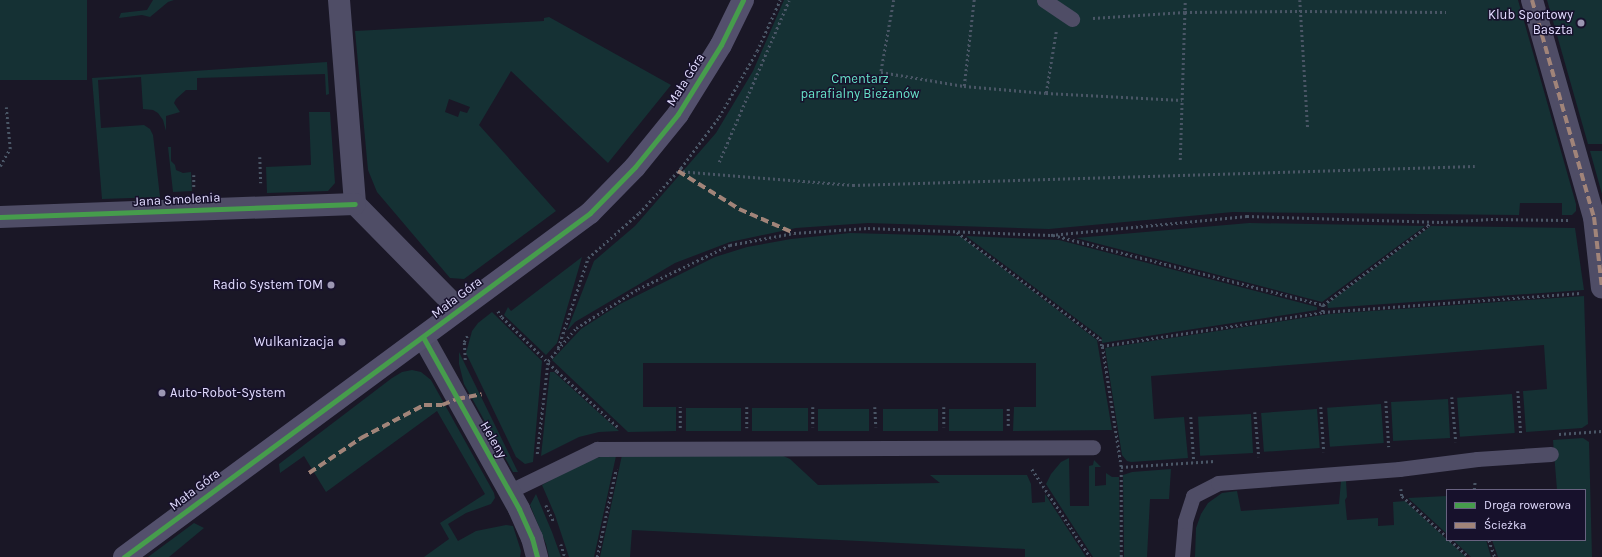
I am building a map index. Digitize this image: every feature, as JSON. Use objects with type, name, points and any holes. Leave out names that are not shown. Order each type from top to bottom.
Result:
[{"type":"street","points":[[339,0],[355,204],[459,310]]},
{"type":"street","name":"Mała Góra","points":[[124,557],[590,213],[635,167],[678,114],[720,45],[743,0]]},
{"type":"street","points":[[1532,0],[1594,217],[1594,290]]},
{"type":"street","name":"Jana Smolenia","points":[[0,217],[355,204]]},
{"type":"street","name":"Heleny","points":[[423,337],[510,491],[532,538],[537,557]]},
{"type":"lane","points":[[1044,0],[1072,19]]},
{"type":"lane","points":[[510,491],[597,449],[1093,447]]},
{"type":"lane","points":[[1182,557],[1185,521],[1193,496],[1218,483],[1399,469],[1477,459],[1551,454]]},
{"type":"path","points":[[558,349],[588,258],[639,212],[678,171],[719,118],[757,51],[780,0]]},
{"type":"path","points":[[719,162],[789,0]]},
{"type":"path","points":[[894,0],[881,72],[964,86],[1046,93],[1182,100]]},
{"type":"path","points":[[964,86],[974,0]]},
{"type":"path","points":[[1180,160],[1185,0]]},
{"type":"path","points":[[1300,0],[1308,130]]},
{"type":"path","points":[[1046,93],[1059,10]]},
{"type":"path","points":[[1072,19],[1185,12],[1446,12]]},
{"type":"path","points":[[0,166],[10,149],[6,107]]},
{"type":"path","points":[[260,157],[261,170]]},
{"type":"path","points":[[678,171],[853,185],[1475,166]]},
{"type":"path","points":[[537,457],[548,361],[576,328],[638,289],[730,245],[794,233],[860,228],[1051,235],[1247,216],[1429,222],[1491,219],[1574,220],[1594,217]]},
{"type":"path","points":[[1323,305],[1428,226],[1429,222]]},
{"type":"path","points":[[956,232],[1100,339],[1121,468],[1121,557]]},
{"type":"path","points":[[1051,235],[1323,305]]},
{"type":"path","points":[[1102,346],[1323,312],[1594,290]]},
{"type":"path","points":[[1323,305],[1323,312]]},
{"type":"path","points":[[495,306],[502,317],[629,437],[621,449],[597,557]]},
{"type":"path","points":[[467,335],[464,342],[465,358],[468,366]]},
{"type":"path","points":[[1518,391],[1521,437]]},
{"type":"path","points":[[1452,396],[1456,442]]},
{"type":"path","points":[[1386,401],[1389,447]]},
{"type":"path","points":[[1008,406],[1008,428]]},
{"type":"path","points":[[680,407],[680,429]]},
{"type":"path","points":[[747,407],[747,429]]},
{"type":"path","points":[[812,407],[813,428]]},
{"type":"path","points":[[875,407],[876,428]]},
{"type":"path","points":[[944,407],[944,428]]},
{"type":"path","points":[[1321,407],[1324,452]]},
{"type":"path","points":[[1255,412],[1259,457]]},
{"type":"path","points":[[1190,417],[1194,462]]},
{"type":"path","points":[[1018,447],[1090,557]]},
{"type":"path","points":[[1121,468],[1161,465]]},
{"type":"path","points":[[1399,469],[1402,496],[1446,536]]},
{"type":"path","points":[[534,480],[552,516],[556,529]]},
{"type":"path","points":[[1451,541],[1469,557]]},
{"type":"path","points":[[1489,541],[1495,557]]},
{"type":"path","points":[[560,542],[565,557]]},
{"type":"green space","points":[[0,0],[87,0],[87,80],[0,80]]},
{"type":"green space","points":[[153,0],[174,0],[168,2],[150,17],[142,15],[119,18],[121,13],[147,10]]},
{"type":"green space","name":"Cmentarz parafialny Bieżanów","points":[[784,0],[1518,0],[1576,204],[1576,211],[1572,215],[1562,215],[1562,203],[1520,203],[1519,215],[1233,212],[1049,229],[868,223],[796,228],[730,242],[675,263],[575,322],[567,331],[594,261],[635,226],[716,133],[753,71]]},
{"type":"green space","points":[[1547,0],[1602,0],[1602,144],[1588,144]]},
{"type":"green space","points":[[549,17],[671,85],[608,163],[511,71],[479,125],[556,211],[464,279],[450,278],[377,192],[368,170],[355,31],[544,21],[544,18]],"holes":[[[449,99],[470,107],[467,113],[460,111],[458,117],[445,112]]]},
{"type":"green space","points":[[327,62],[329,94],[326,95],[325,74],[197,78],[197,90],[186,90],[176,99],[174,103],[180,112],[166,116],[166,131],[163,120],[158,113],[153,110],[143,109],[141,77],[98,80],[101,128],[144,125],[150,129],[153,135],[160,197],[102,199],[92,78]]},
{"type":"green space","points":[[309,112],[330,112],[335,183],[328,191],[267,193],[266,167],[311,165]]},
{"type":"green space","points":[[168,147],[171,147],[171,161],[175,165],[176,170],[183,173],[191,172],[192,191],[173,192]]},
{"type":"green space","points":[[1590,151],[1602,151],[1602,194]]},
{"type":"green space","points":[[1249,223],[1425,226],[1322,302],[1076,238]]},
{"type":"green space","points":[[1431,226],[1575,228],[1584,290],[1328,308],[1327,304]]},
{"type":"green space","points":[[850,233],[960,236],[1097,340],[1112,430],[1013,431],[1014,407],[1036,407],[1036,363],[643,363],[643,407],[676,407],[676,431],[628,432],[552,360],[581,329],[620,304],[715,257],[747,247],[791,239]]},
{"type":"green space","points":[[966,236],[1059,240],[1317,307],[1317,310],[1102,343],[1102,338]]},
{"type":"green space","points":[[582,257],[557,343],[546,355],[504,315],[508,307],[511,311]]},
{"type":"green space","points":[[1584,296],[1588,424],[1582,428],[1526,432],[1523,391],[1547,389],[1544,345],[1151,376],[1154,419],[1184,417],[1188,458],[1131,462],[1127,461],[1122,455],[1105,348],[1329,314]]},
{"type":"green space","points":[[492,312],[542,361],[533,462],[525,464],[516,457],[466,353],[472,331],[478,323]]},
{"type":"green space","points":[[459,352],[518,472],[513,472],[464,384],[459,364]]},
{"type":"green space","points":[[412,370],[421,372],[431,380],[494,493],[495,498],[491,504],[466,513],[448,524],[458,541],[476,531],[506,525],[513,526],[521,551],[520,557],[424,557],[449,539],[440,523],[485,494],[437,411],[326,492],[304,456],[280,473],[279,464],[392,378],[402,372]]},
{"type":"green space","points":[[550,372],[554,372],[619,431],[599,432],[579,437],[541,456]]},
{"type":"green space","points":[[1512,394],[1515,433],[1460,437],[1457,398]]},
{"type":"green space","points":[[1448,399],[1450,438],[1393,441],[1391,402]]},
{"type":"green space","points":[[1381,404],[1384,443],[1330,447],[1327,408]]},
{"type":"green space","points":[[686,408],[741,408],[741,431],[686,431]]},
{"type":"green space","points":[[752,408],[808,408],[808,431],[752,431]]},
{"type":"green space","points":[[818,409],[869,409],[869,431],[818,431]]},
{"type":"green space","points":[[883,409],[938,409],[938,431],[883,431]]},
{"type":"green space","points":[[949,409],[1003,409],[1003,431],[949,431]]},
{"type":"green space","points":[[1317,409],[1320,448],[1264,452],[1261,413]]},
{"type":"green space","points":[[1251,414],[1253,453],[1200,456],[1198,417]]},
{"type":"green space","points":[[1583,438],[1589,442],[1592,557],[1498,557],[1492,541],[1586,541],[1586,489],[1557,489],[1553,440]]},
{"type":"green space","points":[[622,455],[781,455],[790,459],[818,485],[940,483],[930,475],[1027,475],[1031,484],[1032,503],[1045,502],[1045,494],[1086,557],[1025,557],[1025,549],[632,530],[630,557],[600,557]]},
{"type":"green space","points":[[616,456],[594,557],[569,557],[555,515],[542,485],[583,462],[600,457]]},
{"type":"green space","points":[[1069,458],[1070,506],[1089,506],[1089,466],[1093,465],[1094,460],[1101,467],[1095,467],[1095,486],[1106,485],[1106,473],[1112,477],[1119,477],[1120,557],[1093,557],[1046,484],[1051,474],[1061,462]]},
{"type":"green space","points":[[1171,469],[1169,499],[1150,499],[1147,557],[1124,557],[1123,475],[1132,472]]},
{"type":"green space","points":[[1341,481],[1346,481],[1347,497],[1345,500],[1347,520],[1378,518],[1378,526],[1394,525],[1393,502],[1405,501],[1446,539],[1446,541],[1449,541],[1466,557],[1195,557],[1196,528],[1201,514],[1208,503],[1222,493],[1237,491],[1241,511],[1339,504]]},
{"type":"green space","points":[[536,494],[561,557],[549,557],[546,544],[530,505]]},
{"type":"green space","points":[[1446,496],[1446,533],[1408,498]]},
{"type":"green space","points":[[194,523],[204,528],[169,557],[148,557]]},
{"type":"green space","points":[[1454,541],[1486,541],[1491,557],[1471,557]]},
{"type":"marked path","points":[[1532,0],[1594,217],[1602,288]]},
{"type":"marked path","points":[[678,171],[739,209],[794,233]]},
{"type":"marked path","points":[[309,473],[361,438],[424,405],[442,405],[457,399],[482,394]]},
{"type":"cycle path","points":[[124,557],[590,213],[635,167],[678,114],[721,45],[743,0]]},
{"type":"cycle path","points":[[0,217],[355,204]]},
{"type":"cycle path","points":[[423,337],[519,509],[532,538],[537,557]]},
{"type":"place","name":"Klub Sportowy Baszta","points":[[1581,23]]},
{"type":"place","name":"Radio System TOM","points":[[331,285]]},
{"type":"place","name":"Wulkanizacja","points":[[342,342]]},
{"type":"place","name":"Auto-Robot-System","points":[[162,393]]}]
